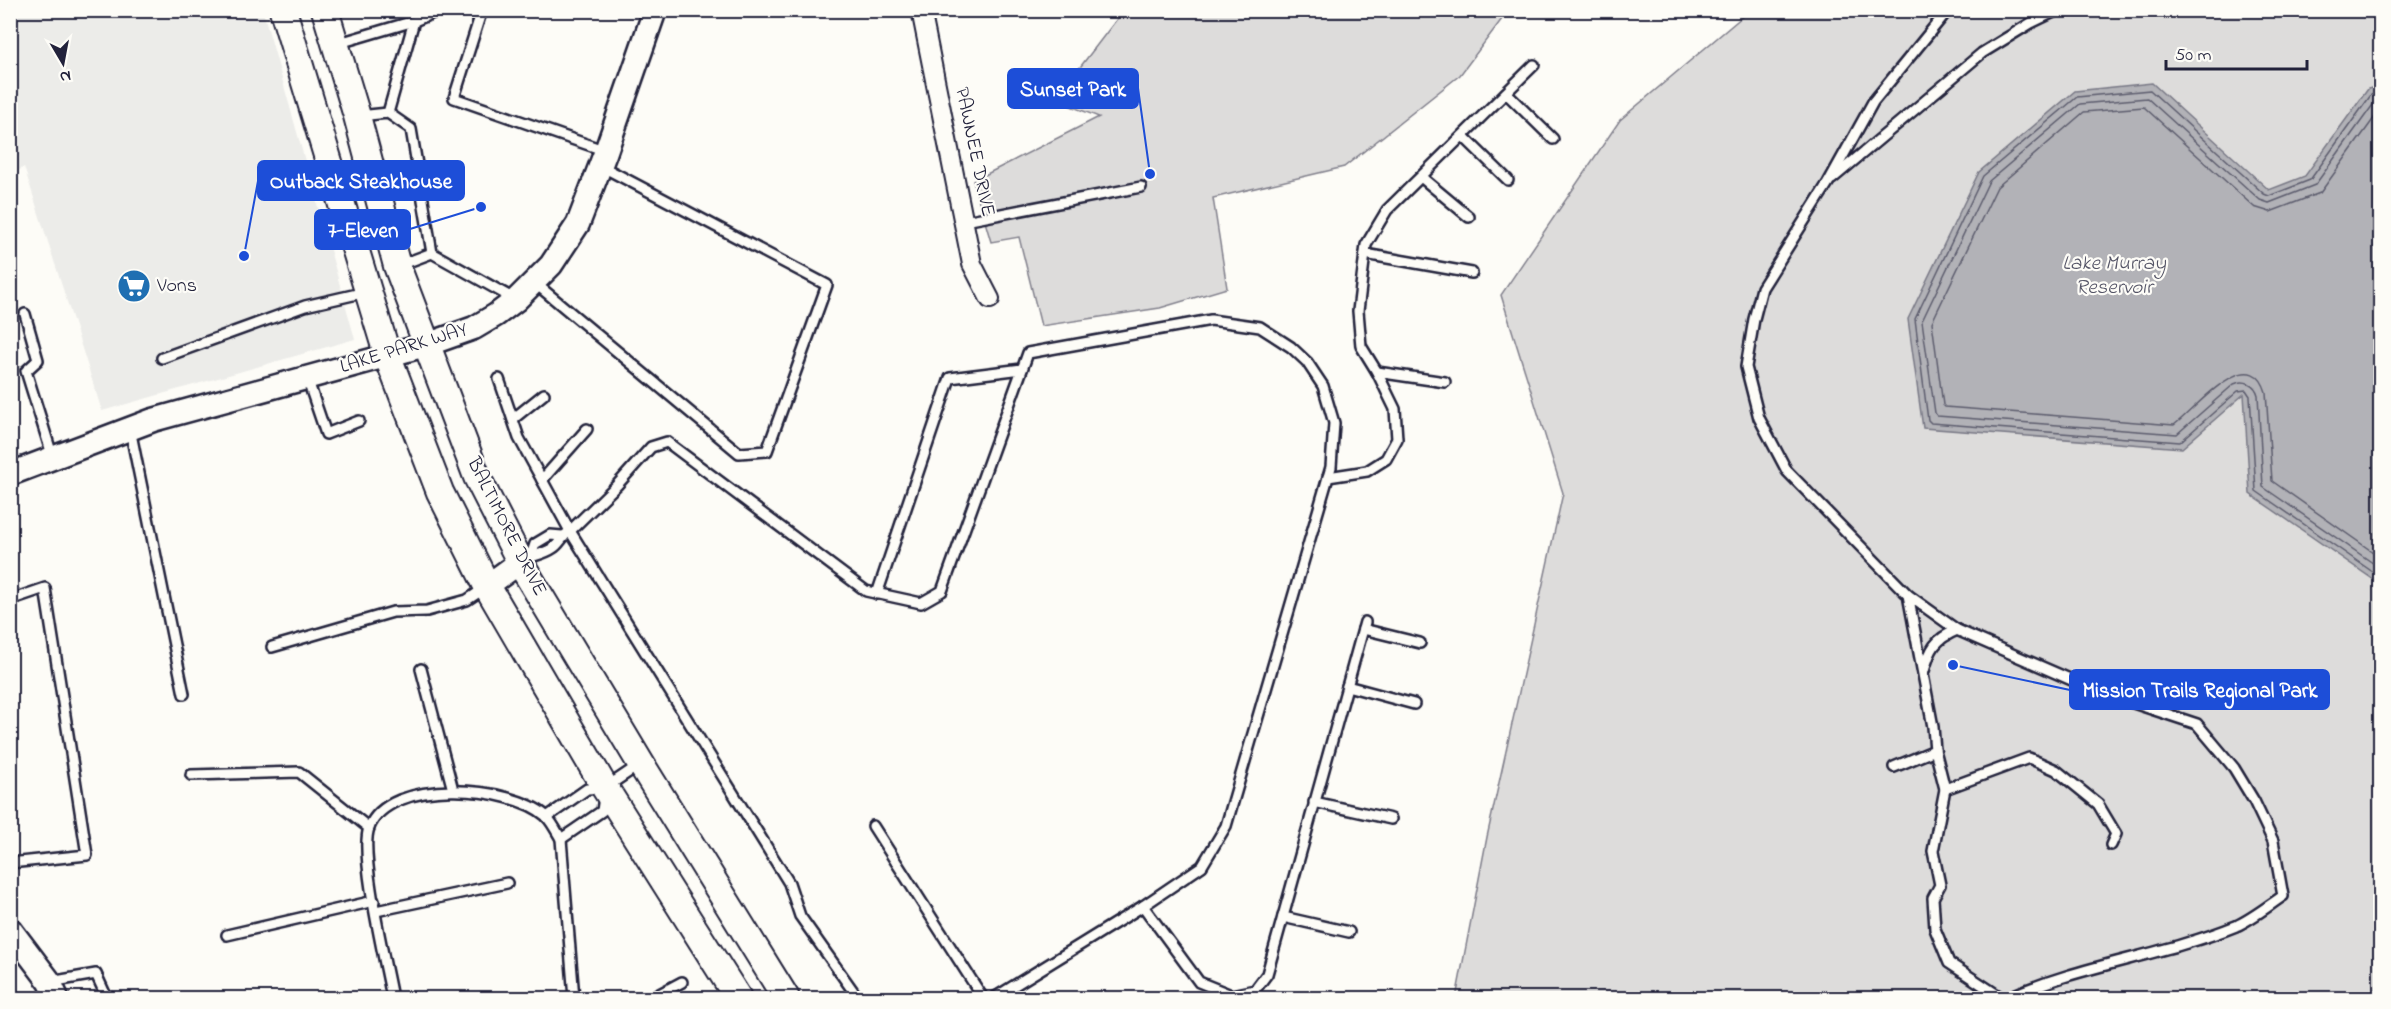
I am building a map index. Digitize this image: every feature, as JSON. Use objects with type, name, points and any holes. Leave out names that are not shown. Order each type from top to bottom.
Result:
[{"type":"main road","points":[[282,10],[388,357],[440,492],[487,586],[605,788],[738,999]]},
{"type":"main road","name":"BALTIMORE DRIVE","points":[[325,10],[398,266],[477,477],[641,764],[786,999]]},
{"type":"street","name":"LAKE PARK WAY","points":[[10,474],[153,420],[426,345],[474,328],[516,300],[560,252],[578,224],[604,158],[655,10]]},
{"type":"street","name":"PAWNEE DRIVE","points":[[921,10],[972,264],[990,299]]},
{"type":"street","points":[[487,586],[525,559]]},
{"type":"street","points":[[10,929],[54,990]]},
{"type":"lane","points":[[335,45],[414,21],[440,10]]},
{"type":"lane","points":[[482,10],[454,98],[604,158],[827,285],[767,451],[739,453],[534,283]]},
{"type":"lane","points":[[1948,10],[1873,102],[1828,183],[1762,288],[1746,367],[1759,418],[1787,471],[1908,595],[1957,630],[2097,692],[2198,724],[2234,768],[2254,801],[2273,841],[2283,896],[2238,925],[2144,956],[2040,984],[2007,999]]},
{"type":"lane","points":[[1828,183],[1982,53],[2031,23],[2058,10]]},
{"type":"lane","points":[[388,112],[414,21]]},
{"type":"lane","points":[[1328,477],[1367,471],[1386,459],[1397,439],[1395,410],[1377,372],[1361,346],[1358,311],[1366,244],[1387,210],[1534,65]]},
{"type":"lane","points":[[1506,93],[1553,139]]},
{"type":"lane","points":[[357,116],[388,112],[411,129],[432,254]]},
{"type":"lane","points":[[1462,136],[1508,180]]},
{"type":"lane","points":[[1421,177],[1469,217]]},
{"type":"lane","points":[[965,221],[1141,187]]},
{"type":"lane","points":[[398,266],[432,254],[516,300]]},
{"type":"lane","points":[[1365,254],[1472,273]]},
{"type":"lane","points":[[162,358],[305,306],[368,292]]},
{"type":"lane","points":[[25,314],[38,360],[26,371],[53,458]]},
{"type":"lane","points":[[525,559],[543,554],[556,547],[651,447],[667,442],[866,591],[921,603],[942,591],[1028,353],[1211,320],[1260,327],[1291,347],[1307,362],[1323,386],[1334,423],[1331,467],[1226,826],[1202,866],[1143,906],[994,999]]},
{"type":"lane","points":[[877,594],[950,378],[1022,369]]},
{"type":"lane","points":[[1377,372],[1445,382]]},
{"type":"lane","points":[[307,378],[326,434],[359,421]]},
{"type":"lane","points":[[499,379],[519,438],[542,480],[566,534],[789,883],[800,916],[858,999]]},
{"type":"lane","points":[[513,419],[544,394]]},
{"type":"lane","points":[[130,429],[184,694]]},
{"type":"lane","points":[[542,480],[587,429]]},
{"type":"lane","points":[[272,648],[393,612],[427,612],[467,600],[487,586]]},
{"type":"lane","points":[[10,600],[45,588],[87,855],[10,863]]},
{"type":"lane","points":[[1908,595],[1933,727],[1935,750],[1945,789],[1933,851],[1940,885],[1933,898],[1935,929],[1949,963],[2002,999]]},
{"type":"lane","points":[[1143,906],[1199,981],[1231,995],[1255,990],[1267,974],[1364,626],[1420,643]]},
{"type":"lane","points":[[1923,674],[1929,654],[1941,637],[1957,630]]},
{"type":"lane","points":[[421,669],[453,790]]},
{"type":"lane","points":[[1347,686],[1414,704]]},
{"type":"lane","points":[[1894,766],[1935,750]]},
{"type":"lane","points":[[1945,789],[2029,758],[2056,771],[2098,804],[2116,834],[2111,845]]},
{"type":"lane","points":[[547,817],[587,789],[605,788],[641,764]]},
{"type":"lane","points":[[191,775],[299,772],[369,828]]},
{"type":"lane","points":[[561,839],[602,811],[605,788]]},
{"type":"lane","points":[[392,999],[366,857],[369,828],[384,807],[395,800],[453,790],[507,796],[547,817],[561,839],[574,999]]},
{"type":"lane","points":[[1314,802],[1391,819]]},
{"type":"lane","points":[[873,826],[983,999]]},
{"type":"lane","points":[[227,935],[507,883]]},
{"type":"lane","points":[[1283,917],[1349,932]]},
{"type":"lane","points":[[54,990],[96,974],[107,999]]},
{"type":"lane","points":[[652,999],[682,982]]},
{"type":"shaded area","points":[[11,11],[263,11],[355,339],[102,411],[24,167],[11,176]]},
{"type":"shaded area","points":[[1123,11],[1508,11],[1460,75],[1344,167],[1213,198],[1227,288],[1160,308],[1041,326],[1019,237],[991,242],[973,181],[1099,117],[1055,100]]},
{"type":"shaded area","points":[[1749,11],[2380,11],[2380,998],[1456,998],[1487,837],[1563,493],[1501,295],[1620,120]]},
{"type":"water","name":"Lake Murray Reservoir","points":[[2152,83],[2269,190],[2305,176],[2368,89],[2380,86],[2380,584],[2250,494],[2244,394],[2182,448],[1923,428],[1908,319],[1979,172],[2075,91]]},
{"type":"place","name":"Sunset Park","points":[[1150,174]]},
{"type":"place","name":"7-Eleven","points":[[481,207]]},
{"type":"place","name":"Outback Steakhouse","points":[[244,256]]},
{"type":"place","name":"Vons","points":[[134,286]]},
{"type":"place","name":"Mission Trails Regional Park","points":[[1953,665]]}]
